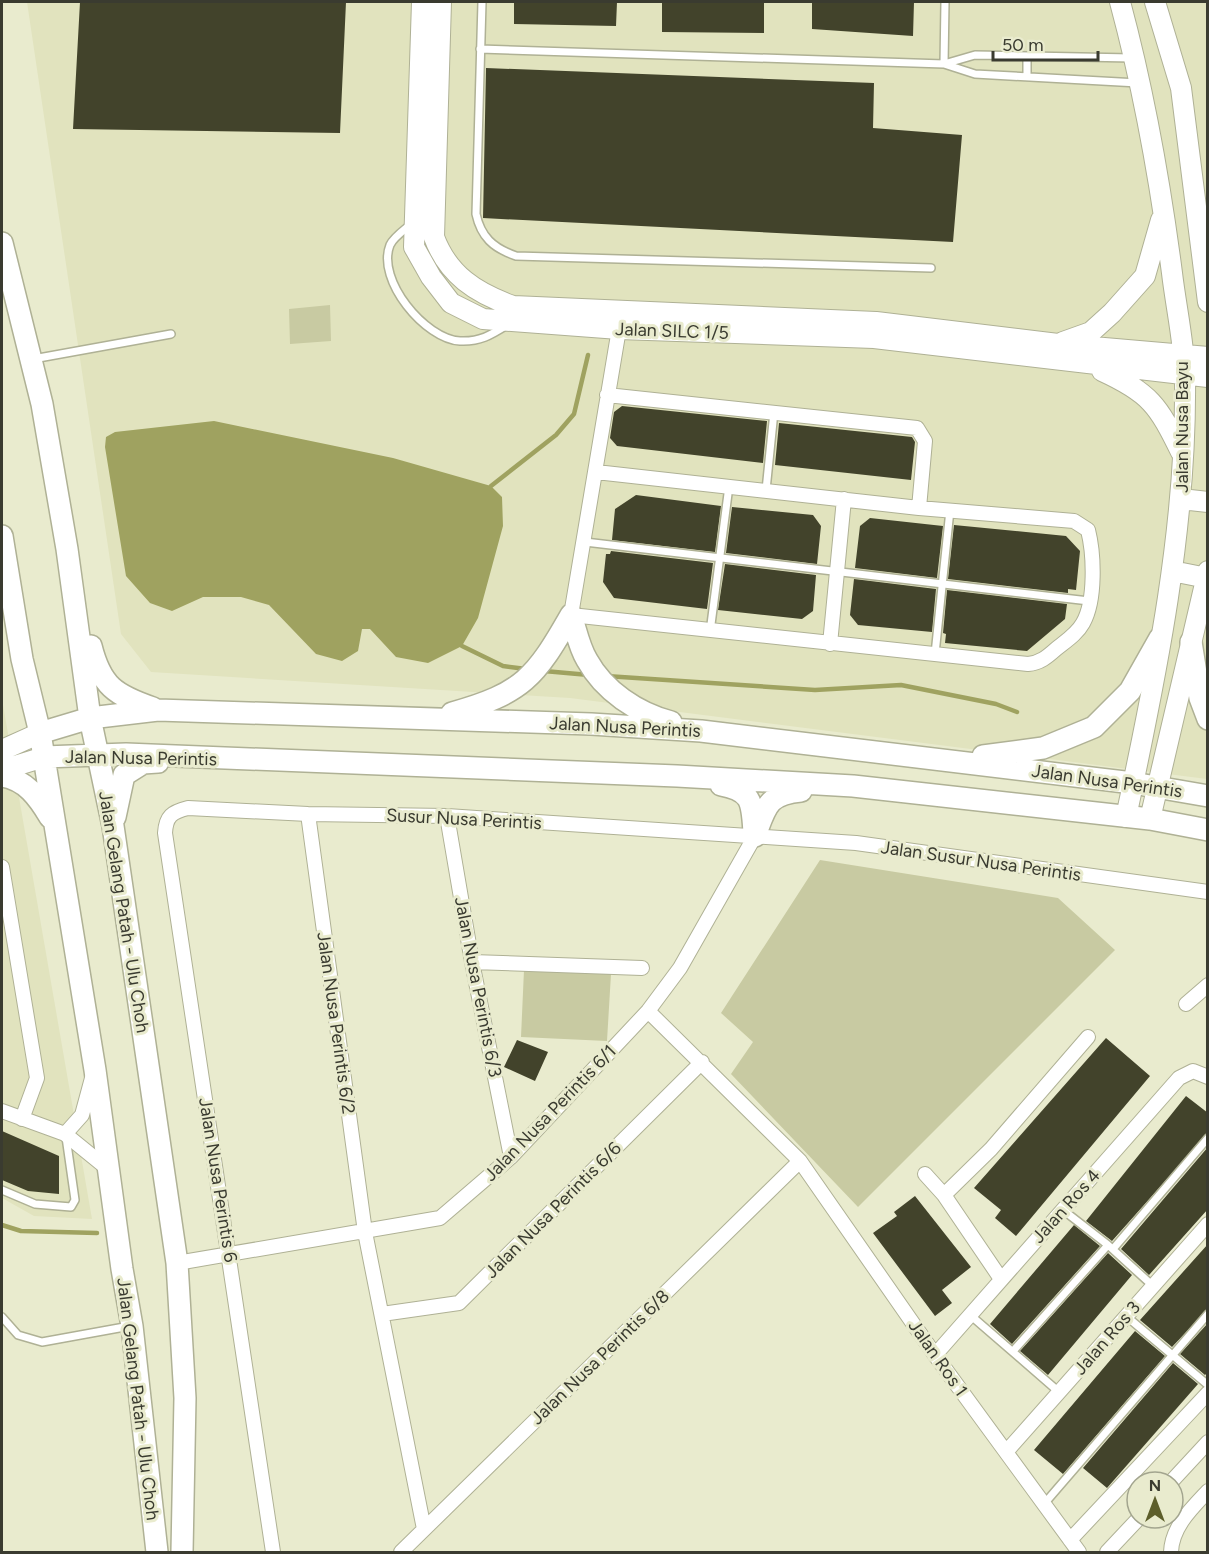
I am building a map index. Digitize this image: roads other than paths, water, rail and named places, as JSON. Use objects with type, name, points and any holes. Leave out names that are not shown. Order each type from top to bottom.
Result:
[{"type":"main road","name":"Jalan Gelang Patah - Ulu Choh","points":[[2,243],[42,404],[67,549],[90,718],[113,826],[177,1263],[185,1398],[182,1552]]},
{"type":"main road","name":"Jalan Gelang Patah - Ulu Choh","points":[[2,536],[22,659],[40,733],[95,1070],[132,1326],[158,1552]]},
{"type":"main road","points":[[67,549],[96,664],[108,685],[123,698],[158,710]]},
{"type":"main road","points":[[430,719],[488,703],[528,680],[547,658],[571,615]]},
{"type":"main road","points":[[571,615],[586,659],[600,680],[618,697],[654,718],[701,731]]},
{"type":"main road","points":[[898,754],[992,756],[1043,748],[1094,727],[1130,691],[1160,638]]},
{"type":"main road","points":[[1191,642],[1200,698],[1208,719]]},
{"type":"main road","name":"Jalan Nusa Perintis","points":[[40,733],[90,718],[158,710],[591,724],[701,731],[1133,783],[1208,796]]},
{"type":"main road","name":"Jalan Nusa Perintis","points":[[44,757],[97,754],[676,776],[853,786],[1149,819],[1208,830]]},
{"type":"main road","points":[[113,826],[124,775],[132,769],[143,763],[203,759]]},
{"type":"main road","points":[[2,776],[24,784],[36,795],[56,828]]},
{"type":"main road","points":[[676,776],[739,788],[750,800],[754,836]]},
{"type":"main road","points":[[754,836],[768,805],[783,792],[853,786]]},
{"type":"street","name":"Jalan SILC 1/5","points":[[422,2],[414,246],[431,277],[451,303],[483,319],[619,329],[874,338],[1208,377]]},
{"type":"street","name":"Jalan SILC 1/5","points":[[441,2],[434,237],[441,255],[460,279],[485,297],[513,306],[876,322],[1058,344],[1208,357]]},
{"type":"street","name":"Jalan Nusa Bayu","points":[[1120,2],[1141,83],[1164,212],[1185,375],[1181,499],[1172,571],[1126,817]]},
{"type":"street","points":[[1155,2],[1181,88],[1208,302]]},
{"type":"street","points":[[1058,344],[1091,332],[1113,313],[1145,276],[1164,212]]},
{"type":"street","points":[[596,472],[919,508],[1074,521],[1088,530],[1092,549],[1086,616],[1075,633],[1036,664],[710,632],[571,615],[619,329]]},
{"type":"street","points":[[1086,364],[1133,385],[1155,403],[1183,458]]},
{"type":"street","points":[[607,395],[917,428],[925,441],[919,508]]},
{"type":"street","points":[[830,644],[844,499]]},
{"type":"street","points":[[1181,499],[1208,502]]},
{"type":"street","points":[[1149,819],[1207,575],[1172,571]]},
{"type":"street","points":[[2,750],[40,733]]},
{"type":"street","points":[[2,770],[44,757]]},
{"type":"street","name":"Susur Nusa Perintis","points":[[174,812],[188,808],[308,814],[447,816],[754,836]]},
{"type":"street","name":"Jalan Nusa Perintis 6","points":[[174,812],[166,819],[165,833],[273,1552]]},
{"type":"street","name":"Jalan Nusa Perintis 6/2","points":[[308,814],[365,1232],[424,1529]]},
{"type":"street","name":"Jalan Nusa Perintis 6/3","points":[[447,816],[472,962],[511,1157]]},
{"type":"street","name":"Jalan Susur Nusa Perintis","points":[[754,836],[856,843],[1208,892]]},
{"type":"street","name":"Jalan Nusa Perintis 6/1","points":[[177,1263],[230,1256],[440,1218],[511,1157],[648,1011],[681,968],[754,836]]},
{"type":"street","points":[[2,875],[38,1078],[22,1119]]},
{"type":"street","points":[[472,962],[642,968]]},
{"type":"street","points":[[1186,1004],[1208,985]]},
{"type":"street","name":"Jalan Ros 1","points":[[648,1011],[800,1161],[935,1354],[1079,1552]]},
{"type":"street","points":[[944,1195],[991,1149],[1088,1036]]},
{"type":"street","name":"Jalan Nusa Perintis 6/6","points":[[382,1314],[459,1303],[702,1062]]},
{"type":"street","points":[[65,1134],[82,1115],[95,1070]]},
{"type":"street","name":"Jalan Ros 4","points":[[935,1354],[1179,1078],[1193,1071],[1206,1076]]},
{"type":"street","points":[[2,1111],[65,1134],[108,1169]]},
{"type":"street","name":"Jalan Nusa Perintis 6/8","points":[[400,1552],[800,1161]]},
{"type":"street","points":[[926,1174],[944,1195],[1001,1279]]},
{"type":"street","name":"Jalan Ros 3","points":[[1006,1452],[1208,1224]]},
{"type":"street","points":[[1070,1540],[1208,1393]]},
{"type":"street","points":[[1182,1470],[1208,1442]]},
{"type":"street","points":[[1171,1552],[1172,1538],[1187,1514],[1208,1491]]},
{"type":"street","points":[[1107,1552],[1128,1530]]},
{"type":"lane","points":[[482,2],[476,214],[480,230],[489,242],[502,251],[516,256],[931,268]]},
{"type":"lane","points":[[944,64],[945,2]]},
{"type":"lane","points":[[480,49],[944,64],[975,74],[1141,83]]},
{"type":"lane","points":[[944,64],[975,55],[1135,58]]},
{"type":"lane","points":[[1027,56],[1028,77]]},
{"type":"lane","points":[[414,220],[390,245],[388,268],[394,288],[424,325],[457,341],[483,340],[512,322]]},
{"type":"lane","points":[[30,359],[171,334]]},
{"type":"lane","points":[[766,490],[774,412]]},
{"type":"lane","points":[[710,632],[729,486]]},
{"type":"lane","points":[[935,655],[950,510]]},
{"type":"lane","points":[[585,542],[1089,601]]},
{"type":"lane","points":[[2,1190],[35,1204],[70,1207],[75,1200],[65,1134]]},
{"type":"lane","points":[[1013,1351],[1111,1247],[1208,1138]]},
{"type":"lane","points":[[1063,1210],[1111,1247],[1153,1286]]},
{"type":"lane","points":[[969,1314],[1059,1392]]},
{"type":"lane","points":[[1044,1504],[1208,1314]]},
{"type":"lane","points":[[1126,1316],[1208,1385]]},
{"type":"lane","points":[[2,1317],[18,1335],[42,1342],[132,1326]]},
{"type":"waterway","points":[[491,486],[556,435],[574,414],[588,355]]},
{"type":"waterway","points":[[462,646],[503,666],[526,669]]},
{"type":"waterway","points":[[544,671],[589,675]]},
{"type":"waterway","points":[[606,676],[815,690],[901,685],[996,704],[1017,712]]},
{"type":"waterway","points":[[2,1225],[21,1231],[97,1233]]}]
